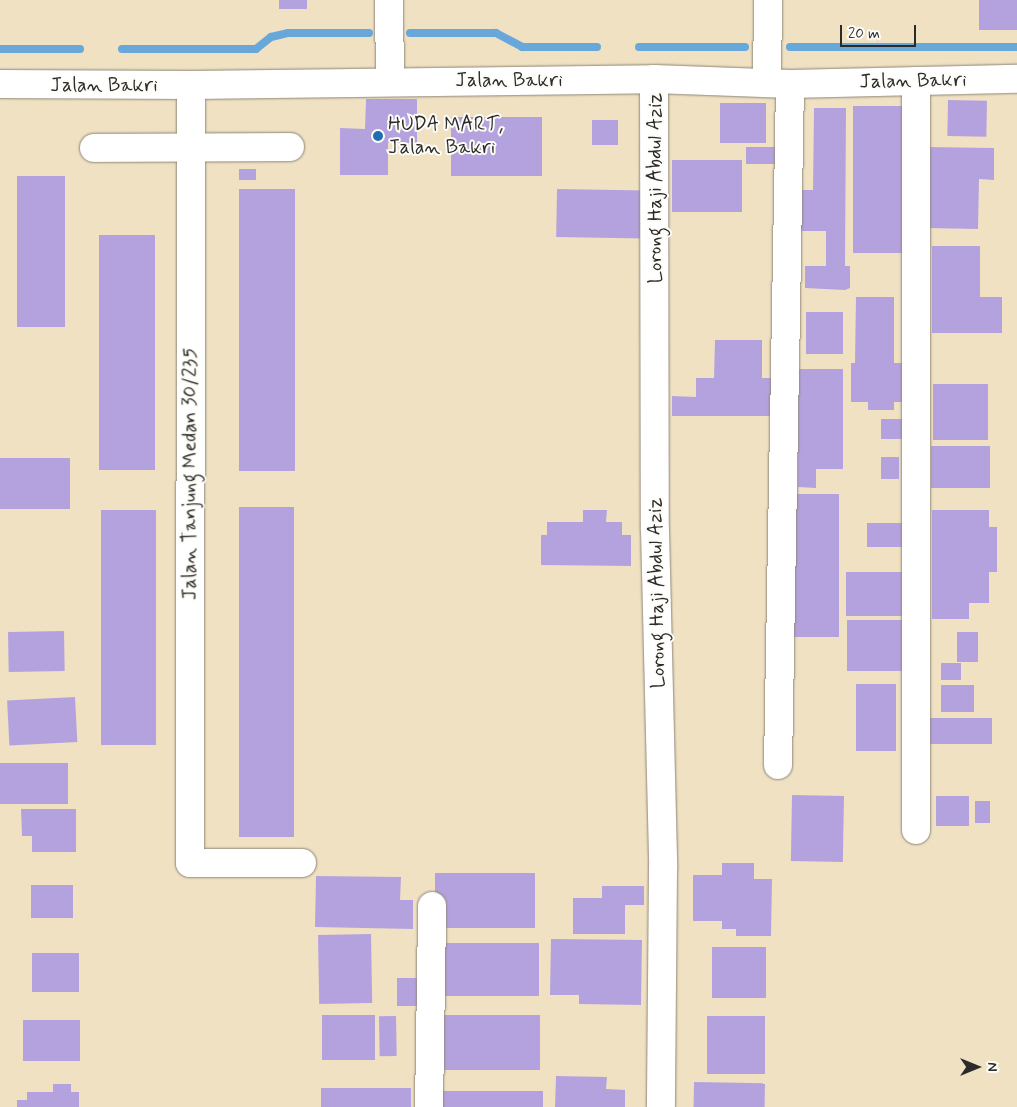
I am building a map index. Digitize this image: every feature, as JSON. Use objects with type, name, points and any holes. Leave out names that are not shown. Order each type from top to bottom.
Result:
[{"type":"street","points":[[389,0],[390,81]]},
{"type":"street","points":[[768,0],[779,83],[778,765]]},
{"type":"street","name":"Jalan Bakri","points":[[0,84],[191,85],[654,79],[779,83],[1017,79]]},
{"type":"street","name":"Lorong Haji Abdul Aziz","points":[[654,79],[655,520],[663,868],[662,1107]]},
{"type":"street","points":[[916,80],[916,830]]},
{"type":"street","name":"Jalan Tanjung Medan 30/235","points":[[191,85],[190,863],[302,863]]},
{"type":"street","points":[[94,148],[290,147]]},
{"type":"street","points":[[429,1107],[432,906]]},
{"type":"building","points":[[279,0],[307,0],[307,9],[279,9]]},
{"type":"building","points":[[979,0],[1017,0],[1017,30],[979,30]]},
{"type":"building","name":"HUDA MART, Jalan Bakri","points":[[366,99],[417,99],[417,143],[388,143],[388,175],[340,175],[340,128],[365,129]]},
{"type":"building","points":[[948,100],[987,101],[986,137],[947,136]]},
{"type":"building","points":[[720,103],[766,103],[766,143],[720,143]]},
{"type":"building","points":[[853,106],[903,106],[903,253],[853,253]]},
{"type":"building","points":[[814,108],[846,108],[845,266],[850,266],[850,288],[845,290],[805,288],[805,266],[826,266],[826,231],[798,231],[798,190],[813,190]]},
{"type":"building","points":[[451,117],[542,117],[542,176],[451,176]]},
{"type":"building","points":[[592,120],[618,120],[618,145],[592,145]]},
{"type":"building","points":[[746,147],[775,147],[775,164],[746,164]]},
{"type":"building","points":[[927,147],[994,148],[994,180],[979,179],[978,229],[927,228]]},
{"type":"building","points":[[672,160],[742,160],[742,212],[672,212]]},
{"type":"building","points":[[239,169],[256,169],[256,180],[239,180]]},
{"type":"building","points":[[17,176],[65,176],[65,327],[17,327]]},
{"type":"building","points":[[239,189],[295,189],[295,471],[239,471]]},
{"type":"building","points":[[557,189],[645,191],[644,239],[556,237]]},
{"type":"building","points":[[99,235],[155,235],[155,470],[99,470]]},
{"type":"building","points":[[932,246],[980,246],[980,297],[1002,297],[1002,333],[932,333]]},
{"type":"building","points":[[856,297],[894,297],[894,363],[907,363],[907,402],[894,402],[894,410],[868,410],[868,402],[851,402],[851,363],[855,363]]},
{"type":"building","points":[[806,312],[843,312],[843,354],[806,354]]},
{"type":"building","points":[[715,340],[762,340],[762,378],[773,378],[773,416],[672,416],[672,396],[696,397],[696,378],[714,378]]},
{"type":"building","points":[[798,369],[843,369],[843,469],[816,469],[816,488],[798,487]]},
{"type":"building","points":[[933,384],[988,384],[988,440],[933,440]]},
{"type":"building","points":[[881,419],[907,419],[907,439],[881,439]]},
{"type":"building","points":[[931,446],[990,446],[990,488],[931,488]]},
{"type":"building","points":[[881,457],[899,457],[899,479],[881,479]]},
{"type":"building","points":[[0,458],[70,458],[70,509],[0,509]]},
{"type":"building","points":[[790,494],[839,494],[839,637],[790,637]]},
{"type":"building","points":[[239,507],[294,507],[294,837],[239,837]]},
{"type":"building","points":[[101,510],[156,510],[156,745],[101,745]]},
{"type":"building","points":[[583,510],[607,510],[606,522],[622,522],[622,535],[631,535],[631,566],[541,565],[541,535],[547,535],[547,522],[583,522]]},
{"type":"building","points":[[932,510],[989,510],[989,527],[997,527],[997,572],[989,572],[989,603],[969,603],[969,619],[932,619]]},
{"type":"building","points":[[867,523],[905,523],[905,547],[867,547]]},
{"type":"building","points":[[846,572],[904,572],[904,616],[846,616]]},
{"type":"building","points":[[847,620],[906,620],[906,671],[847,671]]},
{"type":"building","points":[[64,631],[65,671],[9,672],[8,632]]},
{"type":"building","points":[[957,632],[978,632],[978,662],[957,662]]},
{"type":"building","points":[[941,663],[961,663],[961,680],[941,680]]},
{"type":"building","points":[[856,684],[896,684],[896,751],[856,751]]},
{"type":"building","points":[[941,685],[974,685],[974,712],[941,712]]},
{"type":"building","points":[[75,697],[77,742],[9,745],[7,701]]},
{"type":"building","points":[[930,718],[992,718],[992,744],[930,744]]},
{"type":"building","points":[[0,763],[68,763],[68,804],[0,804]]},
{"type":"building","points":[[792,795],[844,796],[843,862],[791,861]]},
{"type":"building","points":[[936,796],[969,796],[969,826],[936,826]]},
{"type":"building","points":[[975,801],[990,801],[990,823],[975,823]]},
{"type":"building","points":[[21,809],[76,809],[76,852],[32,852],[32,836],[22,836]]},
{"type":"building","points":[[722,863],[754,863],[754,879],[772,879],[771,936],[736,936],[736,929],[722,929],[722,921],[693,921],[693,875],[722,875]]},
{"type":"building","points":[[435,873],[535,873],[535,928],[435,928]]},
{"type":"building","points":[[316,876],[401,877],[400,900],[413,900],[413,929],[315,927]]},
{"type":"building","points":[[31,885],[73,885],[73,918],[31,918]]},
{"type":"building","points":[[602,886],[644,886],[644,905],[625,905],[625,934],[573,934],[573,898],[602,898]]},
{"type":"building","points":[[371,934],[372,1003],[319,1004],[318,935]]},
{"type":"building","points":[[551,939],[642,940],[641,1005],[579,1004],[579,995],[550,995]]},
{"type":"building","points":[[442,943],[539,943],[539,996],[442,996]]},
{"type":"building","points":[[712,947],[766,947],[766,998],[712,998]]},
{"type":"building","points":[[32,953],[79,953],[79,992],[32,992]]},
{"type":"building","points":[[397,978],[419,978],[419,1006],[397,1006]]},
{"type":"building","points":[[322,1015],[375,1015],[375,1060],[322,1060]]},
{"type":"building","points":[[436,1015],[540,1015],[540,1070],[436,1070]]},
{"type":"building","points":[[379,1016],[396,1016],[397,1056],[380,1056]]},
{"type":"building","points":[[707,1016],[765,1016],[765,1074],[707,1074]]},
{"type":"building","points":[[23,1020],[80,1020],[80,1061],[23,1061]]},
{"type":"building","points":[[556,1076],[607,1077],[606,1089],[625,1090],[625,1107],[555,1107]]},
{"type":"building","points":[[694,1082],[765,1083],[765,1107],[694,1107]]},
{"type":"building","points":[[53,1084],[71,1084],[71,1092],[79,1092],[79,1107],[17,1107],[17,1100],[27,1100],[27,1092],[53,1092]]},
{"type":"building","points":[[321,1088],[411,1088],[411,1107],[321,1107]]},
{"type":"building","points":[[441,1091],[543,1091],[543,1107],[441,1107]]},
{"type":"waterway","points":[[122,49],[256,49],[271,37],[288,33],[369,33]]},
{"type":"waterway","points":[[410,33],[496,33],[522,47],[597,47]]},
{"type":"waterway","points":[[639,47],[745,47]]},
{"type":"waterway","points":[[790,47],[1017,47]]},
{"type":"waterway","points":[[0,49],[80,49]]},
{"type":"place","name":"HUDA MART, Jalan Bakri","points":[[378,136]]}]
